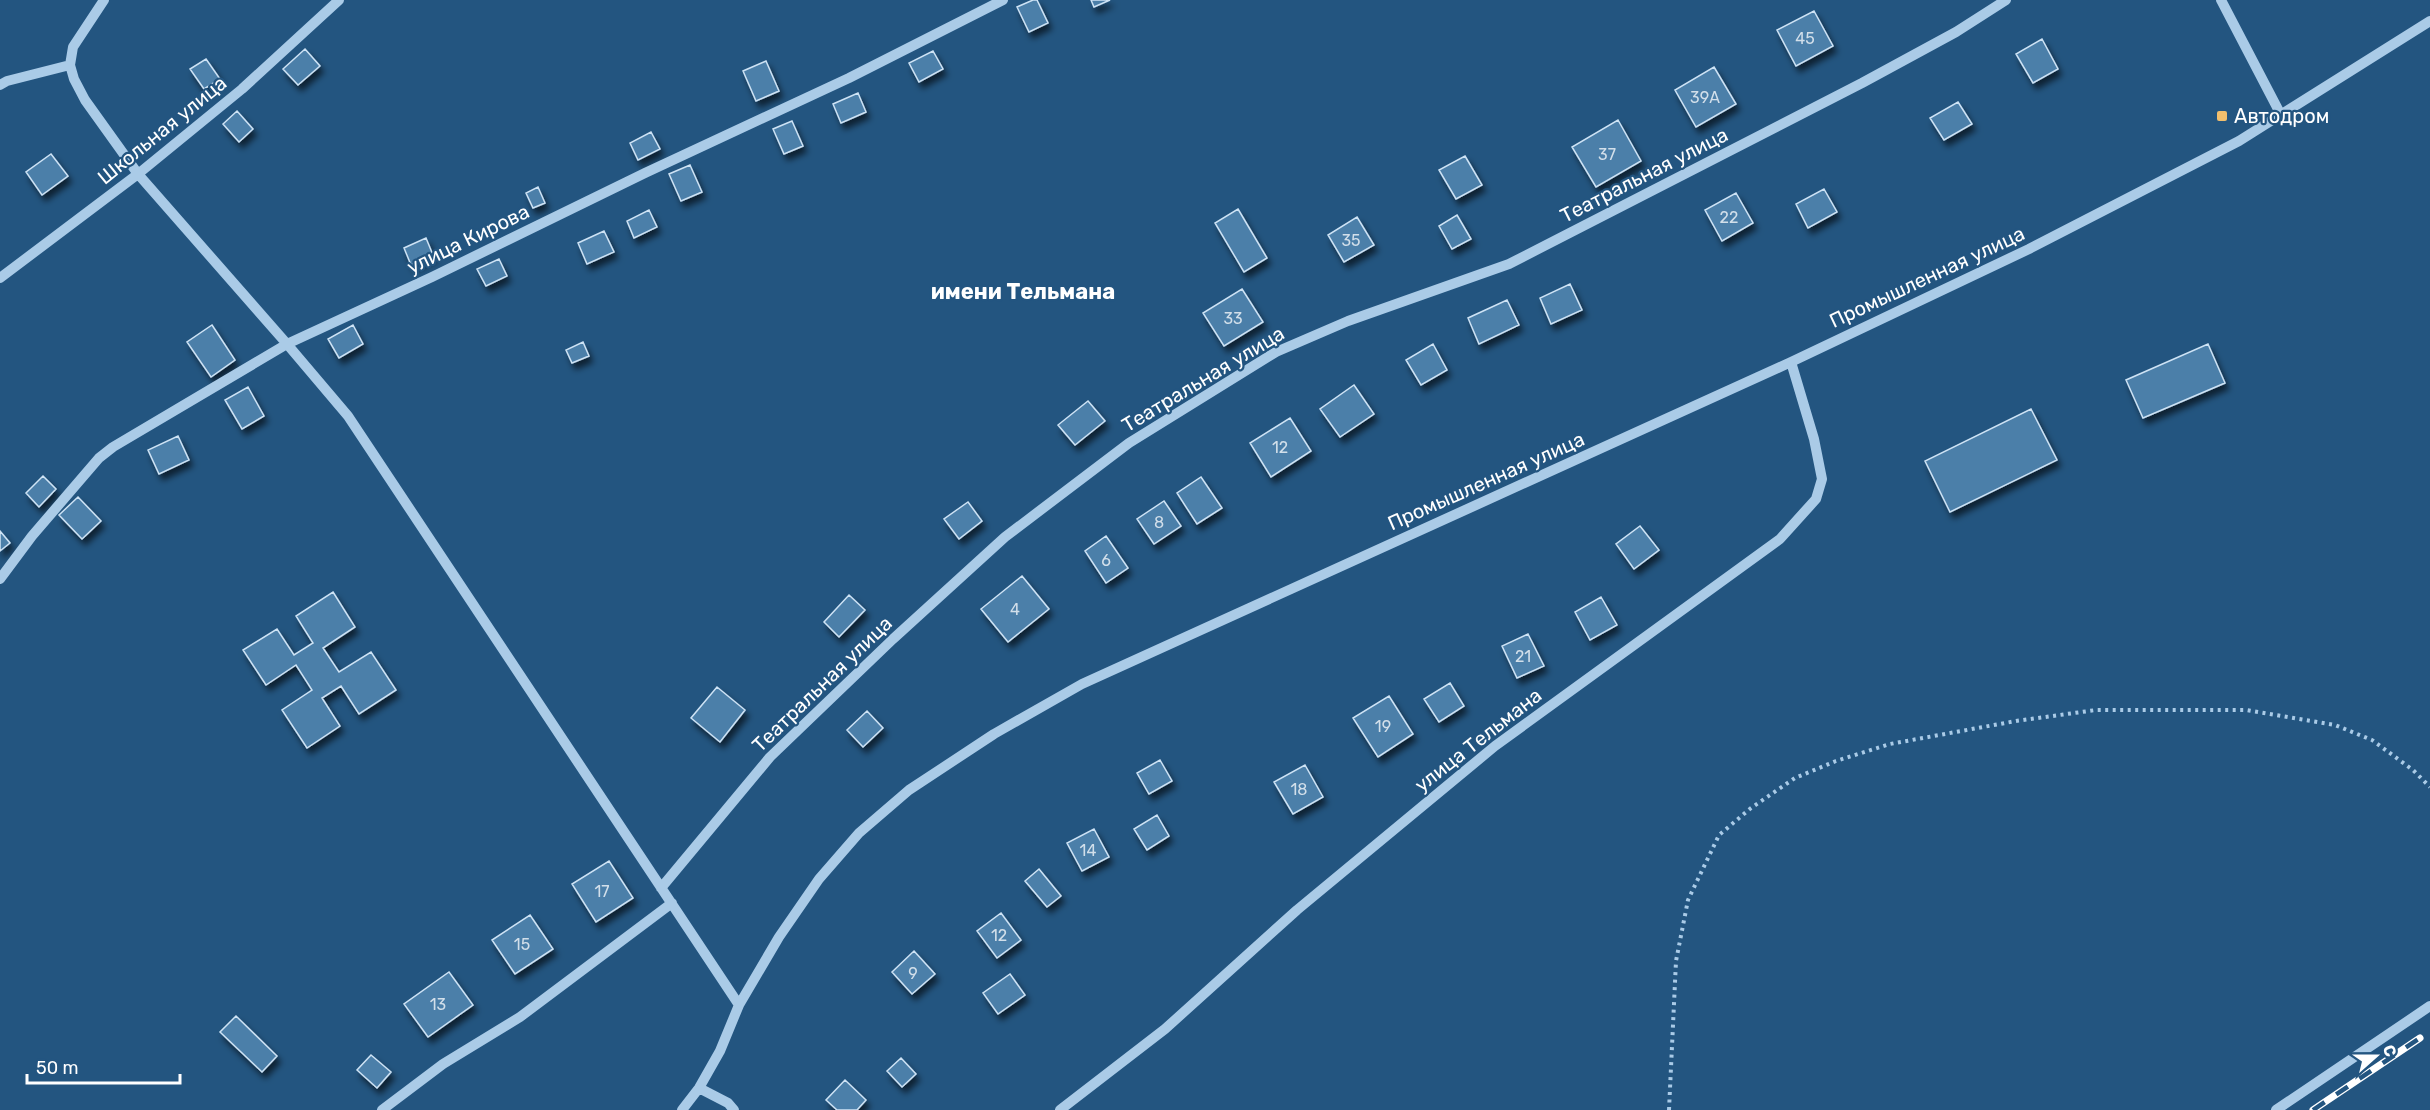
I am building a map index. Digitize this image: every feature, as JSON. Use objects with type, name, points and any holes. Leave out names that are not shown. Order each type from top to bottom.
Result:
[{"type":"street","points":[[104,0],[73,47],[70,65],[85,100],[138,174],[348,416],[739,1005]]},
{"type":"street","name":"Школьная улица","points":[[0,278],[138,174],[242,89],[339,0]]},
{"type":"street","name":"улица Кирова","points":[[0,579],[32,536],[99,458],[113,447],[287,344],[849,78],[1003,0]]},
{"type":"street","name":"Театральная улица","points":[[661,888],[770,757],[885,647],[1005,537],[1129,443],[1276,352],[1348,321],[1509,264],[1862,83],[1956,32],[2006,0]]},
{"type":"street","points":[[2221,0],[2282,115]]},
{"type":"street","name":"Промышленная улица","points":[[682,1110],[699,1088],[720,1051],[739,1005],[779,938],[819,879],[859,833],[909,790],[994,734],[1082,684],[1791,362],[2029,249],[2239,141],[2430,21]]},
{"type":"street","points":[[0,85],[7,81],[70,65]]},
{"type":"street","name":"улица Тельмана","points":[[1060,1110],[1165,1029],[1297,910],[1495,746],[1780,539],[1806,513],[1816,499],[1822,479],[1814,439],[1791,362]]},
{"type":"street","points":[[382,1110],[443,1064],[520,1017],[672,903]]},
{"type":"street","points":[[2276,1110],[2430,1006]]},
{"type":"street","points":[[699,1088],[728,1103],[734,1110]]},
{"type":"path","points":[[1669,1110],[1676,961],[1688,900],[1719,835],[1751,808],[1806,774],[1836,761],[1890,744],[2016,721],[2096,710],[2246,710],[2335,725],[2372,740],[2413,770],[2430,787]]},
{"type":"building","points":[[1037,0],[1048,23],[1029,32],[1017,7]]},
{"type":"building","points":[[1091,0],[1110,0],[1094,7]]},
{"type":"building","points":[[1814,11],[1833,46],[1796,66],[1777,30]]},
{"type":"building","points":[[2042,39],[2058,69],[2033,83],[2016,54]]},
{"type":"building","points":[[305,49],[320,66],[298,85],[283,69]]},
{"type":"building","points":[[933,51],[943,69],[919,82],[909,63]]},
{"type":"building","points":[[206,59],[220,79],[204,89],[190,69]]},
{"type":"building","points":[[766,61],[779,91],[756,101],[743,71]]},
{"type":"building","points":[[1714,67],[1736,104],[1696,127],[1675,90]]},
{"type":"building","points":[[858,93],[866,112],[841,123],[833,104]]},
{"type":"building","points":[[1958,102],[1972,124],[1944,140],[1930,118]]},
{"type":"building","points":[[237,111],[253,129],[239,142],[223,124]]},
{"type":"building","points":[[1618,120],[1641,161],[1596,187],[1572,147]]},
{"type":"building","points":[[792,121],[803,146],[784,154],[773,129]]},
{"type":"building","points":[[651,132],[660,149],[638,160],[630,143]]},
{"type":"building","points":[[51,154],[68,176],[42,195],[26,172]]},
{"type":"building","points":[[1465,156],[1482,185],[1456,199],[1439,170]]},
{"type":"building","points":[[690,165],[702,192],[681,201],[669,174]]},
{"type":"building","points":[[538,187],[545,203],[533,208],[526,193]]},
{"type":"building","points":[[1824,189],[1837,212],[1808,228],[1796,204]]},
{"type":"building","points":[[1736,193],[1753,223],[1722,241],[1705,210]]},
{"type":"building","points":[[1238,209],[1267,258],[1244,272],[1215,223]]},
{"type":"building","points":[[649,210],[657,227],[634,238],[627,221]]},
{"type":"building","points":[[1457,215],[1471,239],[1452,249],[1439,226]]},
{"type":"building","points":[[1357,217],[1374,245],[1344,262],[1328,235]]},
{"type":"building","points":[[604,231],[614,252],[587,264],[578,243]]},
{"type":"building","points":[[426,238],[433,255],[411,265],[404,248]]},
{"type":"building","points":[[499,259],[507,276],[486,286],[477,269]]},
{"type":"building","points":[[1570,284],[1582,310],[1551,324],[1540,298]]},
{"type":"building","points":[[1242,289],[1263,322],[1224,346],[1203,313]]},
{"type":"building","points":[[1507,300],[1519,325],[1479,344],[1468,318]]},
{"type":"building","points":[[212,325],[235,360],[211,377],[187,342]]},
{"type":"building","points":[[353,325],[363,344],[339,358],[328,339]]},
{"type":"building","points":[[583,342],[589,356],[572,363],[566,350]]},
{"type":"building","points":[[1433,344],[1447,370],[1421,385],[1406,360]]},
{"type":"building","points":[[2208,344],[2225,383],[2143,418],[2126,380]]},
{"type":"building","points":[[1354,385],[1374,414],[1340,437],[1320,409]]},
{"type":"building","points":[[248,387],[264,416],[242,429],[225,400]]},
{"type":"building","points":[[1088,401],[1105,421],[1075,445],[1058,425]]},
{"type":"building","points":[[2031,409],[2057,460],[1950,512],[1925,461]]},
{"type":"building","points":[[1290,418],[1311,451],[1271,477],[1250,443]]},
{"type":"building","points":[[178,436],[189,460],[159,474],[148,450]]},
{"type":"building","points":[[43,476],[56,489],[39,507],[26,493]]},
{"type":"building","points":[[1201,477],[1222,508],[1197,524],[1177,493]]},
{"type":"building","points":[[78,497],[101,521],[82,539],[59,515]]},
{"type":"building","points":[[1164,501],[1181,526],[1154,544],[1137,519]]},
{"type":"building","points":[[968,502],[982,521],[959,539],[944,519]]},
{"type":"building","points":[[1640,526],[1659,550],[1634,569],[1616,544]]},
{"type":"building","points":[[0,531],[10,543],[0,551]]},
{"type":"building","points":[[1106,536],[1128,568],[1106,583],[1085,551]]},
{"type":"building","points":[[1022,576],[1049,609],[1008,642],[981,609]]},
{"type":"building","points":[[333,592],[355,627],[323,648],[339,672],[371,652],[396,690],[359,714],[341,686],[322,698],[340,726],[307,748],[282,710],[312,690],[296,665],[266,685],[243,650],[277,629],[294,655],[313,643],[296,616]]},
{"type":"building","points":[[849,595],[865,610],[839,637],[824,622]]},
{"type":"building","points":[[1601,597],[1617,625],[1590,640],[1575,612]]},
{"type":"building","points":[[1528,634],[1544,666],[1517,678],[1502,646]]},
{"type":"building","points":[[1450,683],[1464,706],[1439,722],[1424,699]]},
{"type":"building","points":[[717,687],[745,710],[720,742],[691,718]]},
{"type":"building","points":[[1389,696],[1413,734],[1378,757],[1353,718]]},
{"type":"building","points":[[867,711],[883,728],[863,747],[847,730]]},
{"type":"building","points":[[1160,760],[1172,781],[1149,794],[1137,773]]},
{"type":"building","points":[[1305,765],[1323,797],[1293,814],[1274,782]]},
{"type":"building","points":[[1157,815],[1169,836],[1147,850],[1134,829]]},
{"type":"building","points":[[1094,829],[1109,857],[1082,871],[1067,843]]},
{"type":"building","points":[[609,861],[633,898],[596,922],[572,884]]},
{"type":"building","points":[[1039,869],[1061,896],[1047,907],[1025,881]]},
{"type":"building","points":[[1001,913],[1021,940],[997,958],[977,931]]},
{"type":"building","points":[[530,915],[553,949],[515,974],[492,940]]},
{"type":"building","points":[[914,951],[935,974],[912,994],[892,972]]},
{"type":"building","points":[[449,972],[473,1005],[428,1037],[404,1004]]},
{"type":"building","points":[[1010,974],[1025,995],[998,1014],[983,993]]},
{"type":"building","points":[[236,1016],[277,1056],[262,1072],[220,1032]]},
{"type":"building","points":[[371,1055],[391,1072],[377,1088],[357,1070]]},
{"type":"building","points":[[901,1058],[916,1074],[902,1087],[887,1071]]},
{"type":"building","points":[[845,1080],[866,1100],[857,1110],[837,1110],[826,1100]]},
{"type":"railway","points":[[2313,1110],[2420,1038]]},
{"type":"place","name":"Автодром","points":[[2222,116]]},
{"type":"district","name":"имени Тельмана","points":[[1023,291]]}]
